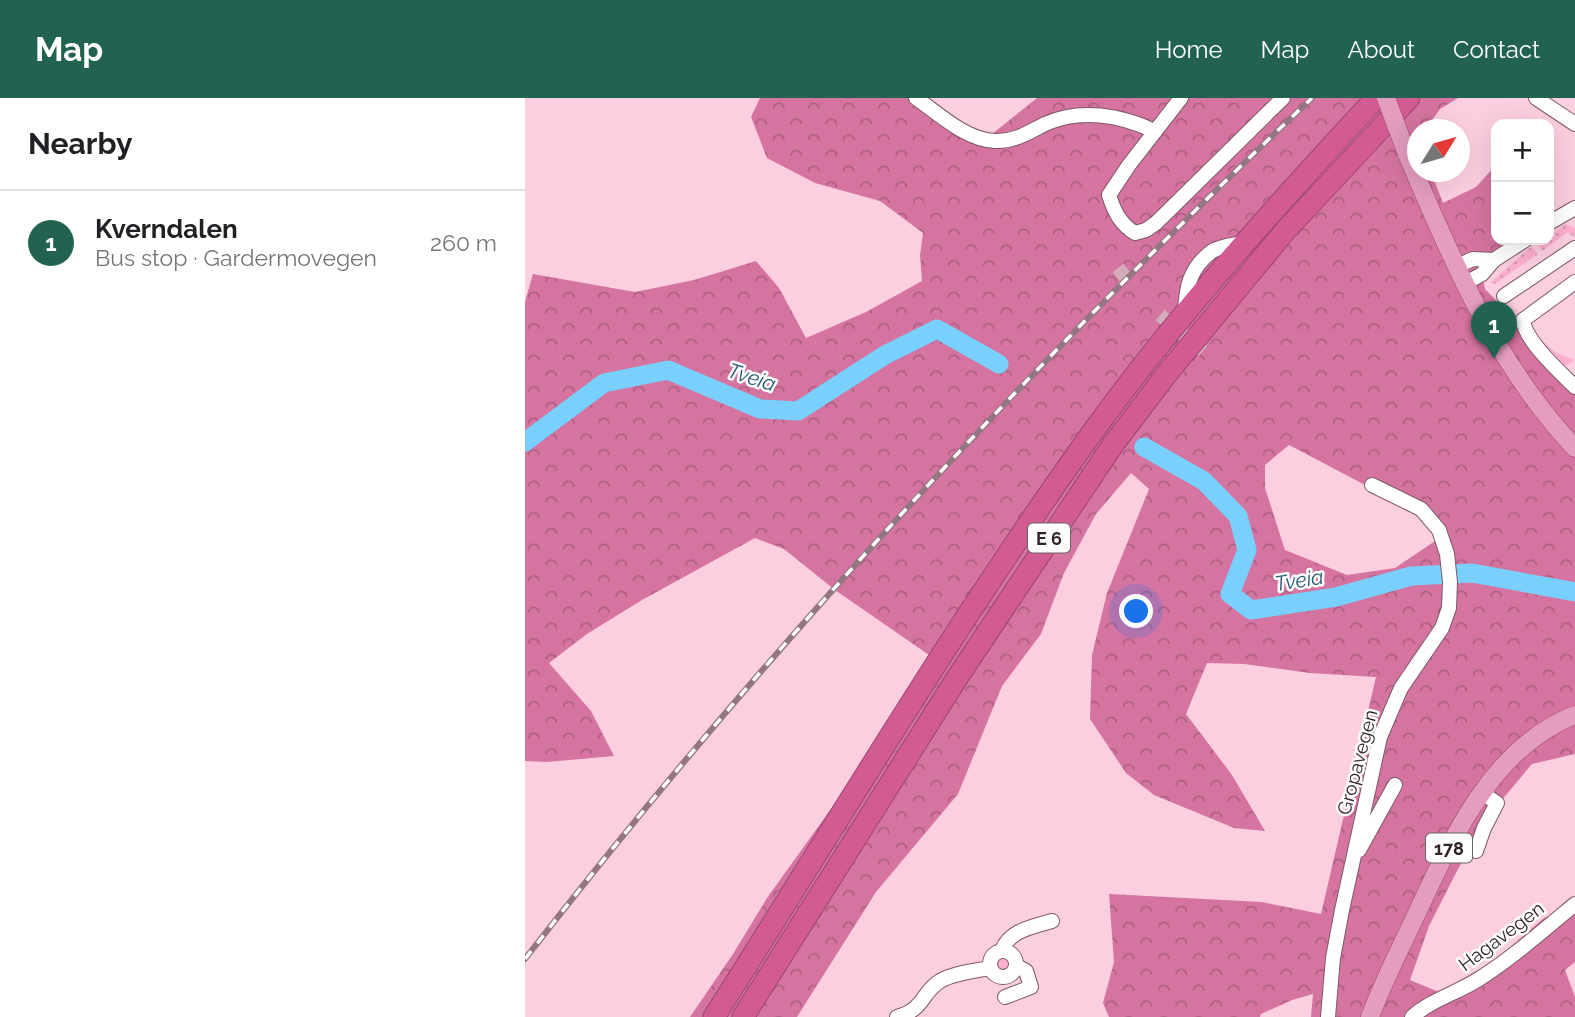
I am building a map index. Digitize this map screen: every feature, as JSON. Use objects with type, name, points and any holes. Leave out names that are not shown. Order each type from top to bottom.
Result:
[{"type":"highway","name":"E 6","points":[[714,1017],[940,660],[1038,511],[1115,402],[1244,243],[1376,98]]},
{"type":"highway","name":"E 6","points":[[743,1017],[957,678],[1112,446],[1181,356],[1285,231],[1409,98]]},
{"type":"main road","points":[[1386,98],[1406,154],[1466,284],[1513,368],[1537,403],[1575,448]]},
{"type":"main road","name":"178","points":[[1370,1017],[1432,880],[1482,793],[1509,760],[1527,744],[1575,715]]},
{"type":"street","points":[[916,98],[964,131],[992,141],[1024,135],[1051,115],[1123,118],[1154,131]]},
{"type":"street","points":[[1181,98],[1109,195],[1124,226],[1135,233],[1156,223],[1283,98]]},
{"type":"street","points":[[1535,98],[1575,124]]},
{"type":"street","points":[[1554,220],[1575,208]]},
{"type":"street","points":[[1466,284],[1482,274],[1494,260],[1517,245]]},
{"type":"street","points":[[1504,296],[1575,248]]},
{"type":"street","points":[[1457,266],[1473,259],[1494,260]]},
{"type":"street","points":[[1575,282],[1523,320],[1523,326],[1536,345],[1575,387]]},
{"type":"street","name":"Gropavegen","points":[[1328,1017],[1333,958],[1353,856],[1384,726],[1401,688],[1442,628],[1447,615],[1449,573],[1443,539],[1430,518],[1404,499],[1372,485]]},
{"type":"street","points":[[1353,856],[1359,851],[1395,785]]},
{"type":"street","points":[[1476,851],[1497,803],[1482,793]]},
{"type":"street","name":"Hagavegen","points":[[1412,1017],[1424,1006],[1490,971],[1575,904]]},
{"type":"street","points":[[1002,950],[1015,956],[1017,966],[1012,974],[1004,977],[996,975],[990,968],[991,958],[1002,950],[1006,940],[1013,934],[1052,920]]},
{"type":"street","points":[[1005,997],[1031,988],[1026,971],[1017,966]]},
{"type":"street","points":[[897,1017],[919,1013],[933,986],[941,980],[990,968]]},
{"type":"shaded area","points":[[1566,224],[1575,228],[1575,238],[1568,232],[1554,242],[1554,232]]},
{"type":"shaded area","points":[[1538,245],[1550,245],[1542,251]]},
{"type":"shaded area","points":[[1532,246],[1538,254],[1495,284],[1491,282]]},
{"type":"shaded area","points":[[1530,329],[1555,352],[1574,360],[1561,369]]},
{"type":"shaded area","points":[[1001,956],[1007,956],[1012,964],[1010,970],[1001,972],[996,967],[996,961]]},
{"type":"green space","points":[[760,98],[907,98],[987,138],[1037,98],[1458,98],[1440,109],[1433,119],[1407,119],[1407,182],[1435,182],[1443,203],[1476,187],[1491,170],[1491,245],[1503,245],[1480,268],[1485,289],[1575,383],[1575,754],[1532,764],[1490,814],[1429,926],[1410,980],[1439,992],[1494,961],[1544,918],[1575,906],[1575,962],[1565,970],[1575,997],[1575,1017],[1311,1017],[1313,994],[1292,1000],[1261,1014],[1260,1017],[1109,1017],[1103,1003],[1114,962],[1109,894],[1262,902],[1321,914],[1376,677],[1207,663],[1186,714],[1232,775],[1265,831],[1234,828],[1154,795],[1126,773],[1090,719],[1092,655],[1107,593],[1149,489],[1131,473],[1096,514],[1064,573],[1041,634],[1002,686],[958,794],[876,892],[797,1017],[690,1017],[767,898],[841,795],[929,655],[835,590],[784,549],[755,538],[642,600],[587,634],[549,663],[591,711],[614,756],[547,762],[525,761],[525,302],[533,274],[635,292],[694,280],[756,261],[779,288],[806,338],[866,312],[922,281],[920,255],[923,233],[880,201],[815,183],[767,158],[751,117]],"holes":[[[1289,445],[1367,486],[1427,513],[1444,535],[1395,568],[1347,575],[1285,550],[1265,488],[1265,465]]]},
{"type":"waterway","name":"Tveia","points":[[525,442],[604,383],[668,370],[760,409],[798,411],[885,355],[937,329],[999,364]]},
{"type":"waterway","name":"Tveia","points":[[1144,447],[1204,481],[1238,516],[1247,550],[1230,594],[1251,610],[1336,597],[1411,576],[1472,573],[1575,592]]},
{"type":"tunnel","points":[[1118,268],[1130,283]]},
{"type":"tunnel","points":[[1160,315],[1204,352]]},
{"type":"railway","points":[[525,959],[709,732],[902,514],[1103,302],[1312,98]]},
{"type":"place","name":"Kverndalen","points":[[1494,359]]}]
